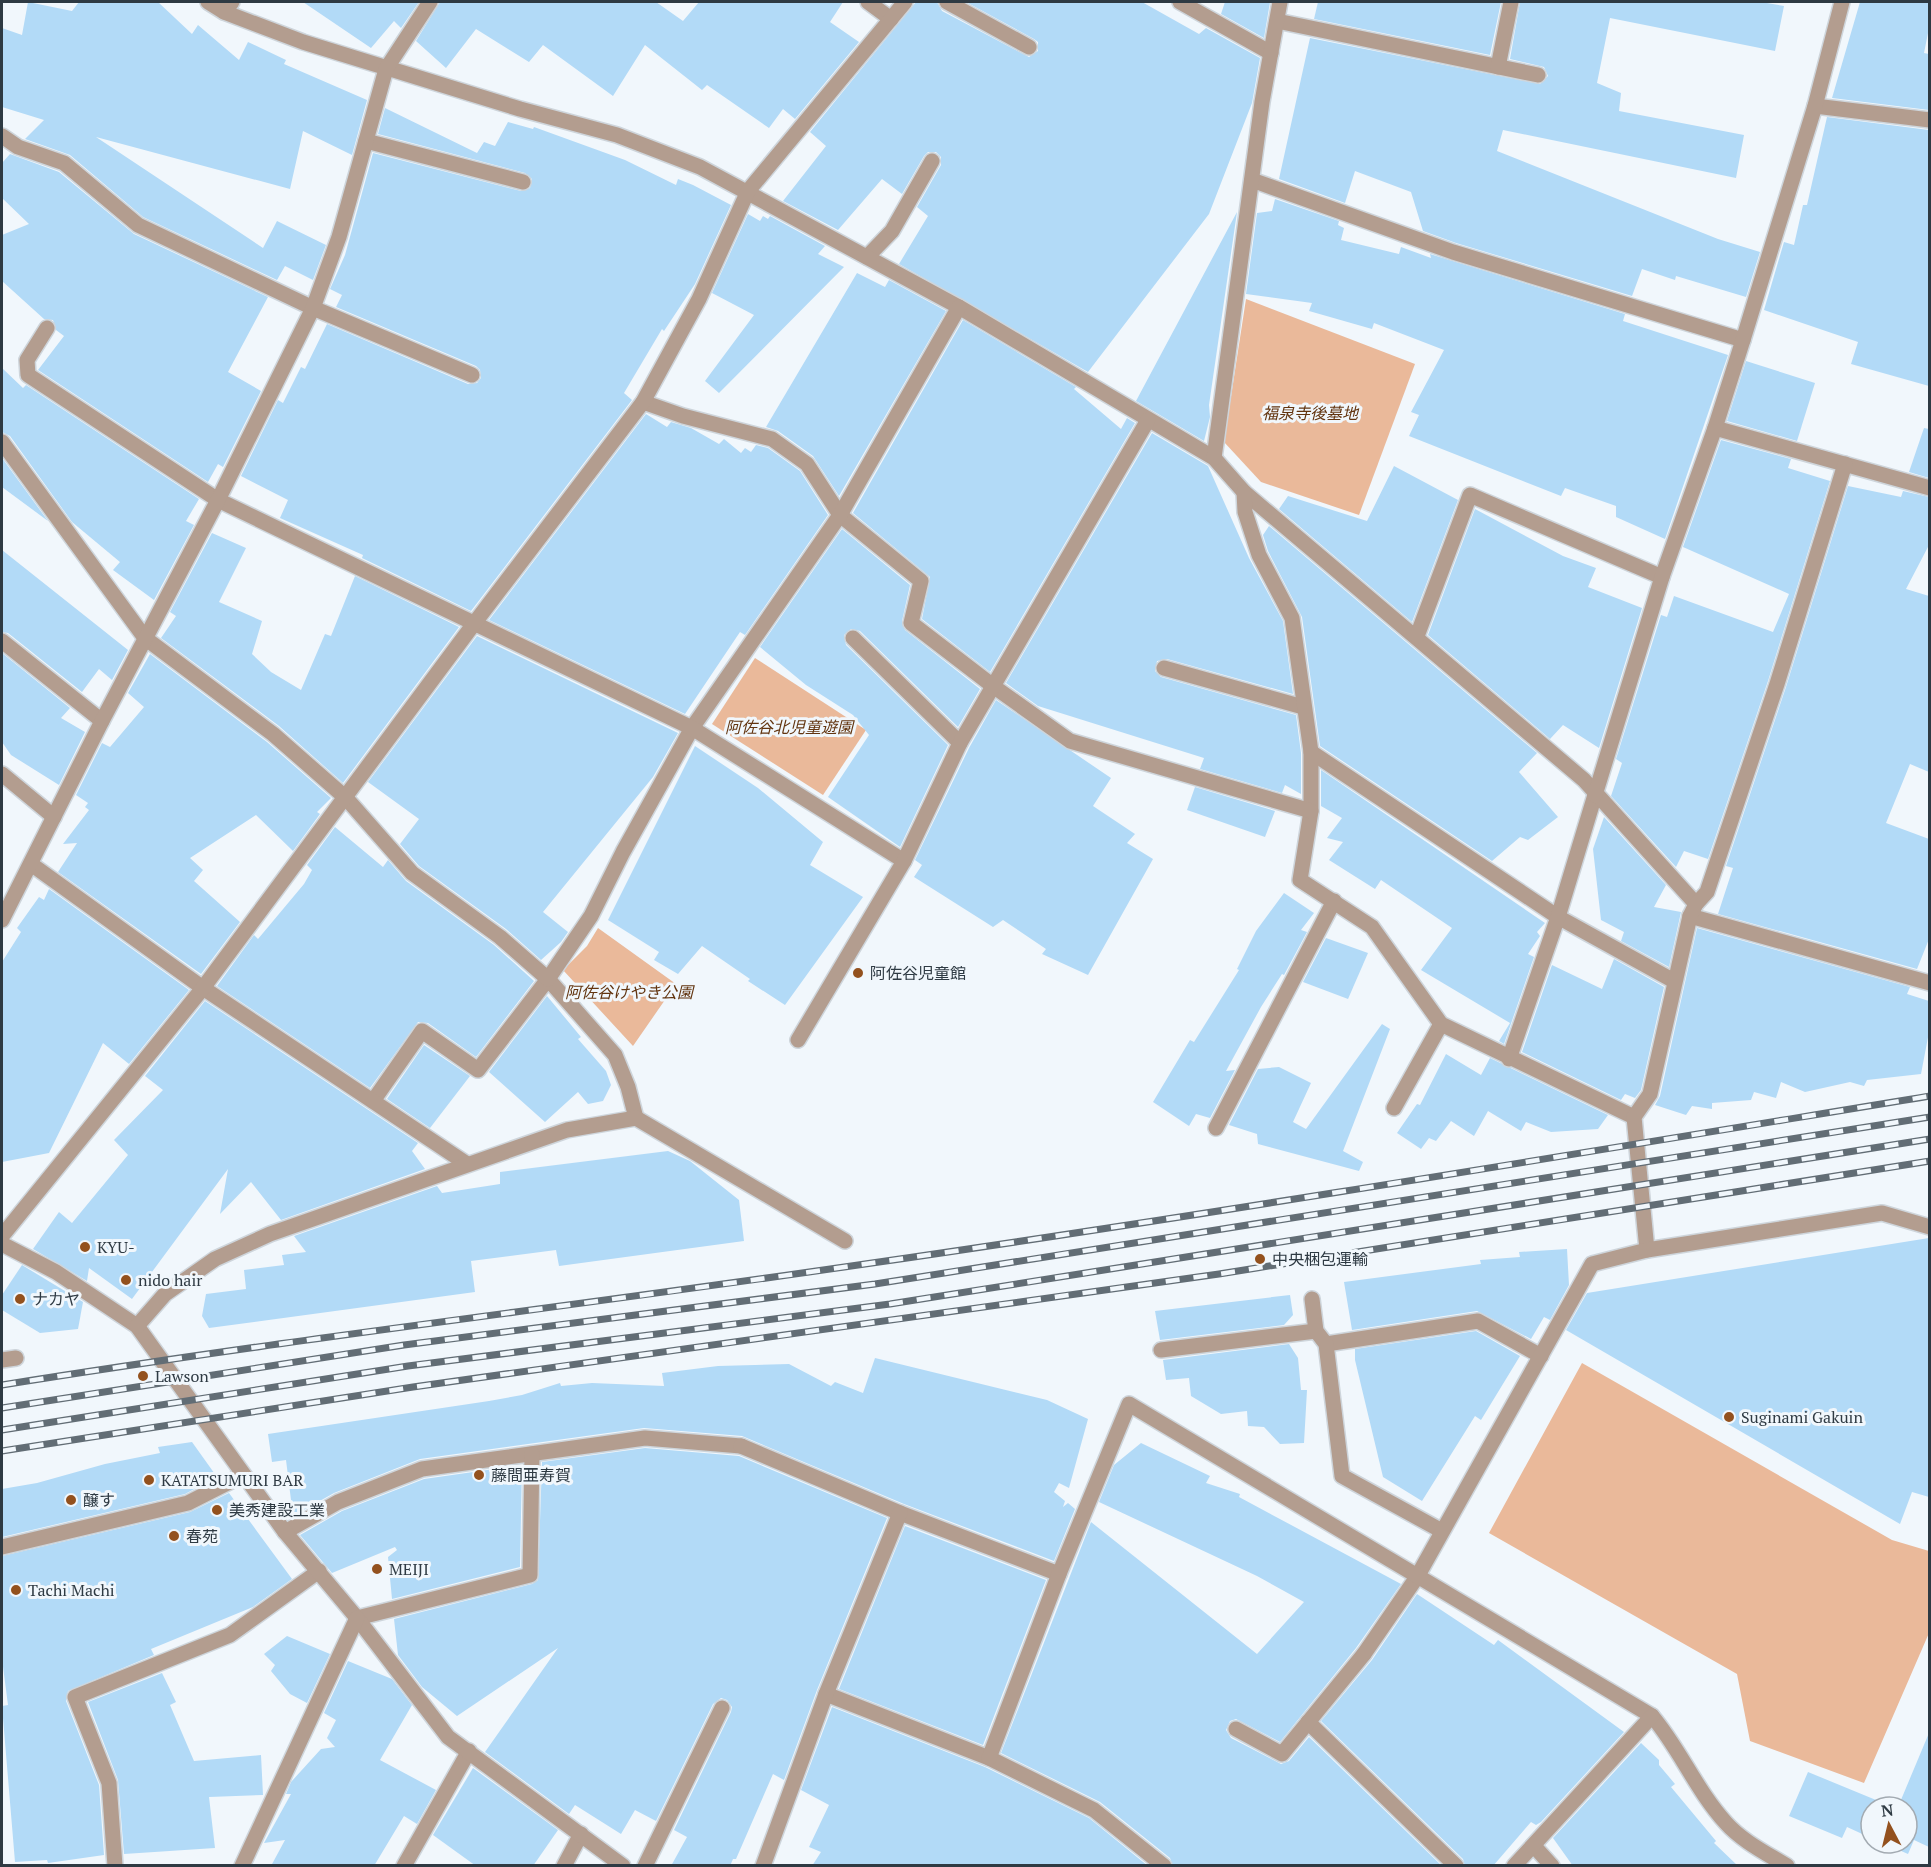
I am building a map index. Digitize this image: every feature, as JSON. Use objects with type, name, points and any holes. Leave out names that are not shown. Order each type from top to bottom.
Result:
[{"type":"street","points":[[208,2],[228,7],[386,69],[617,135],[700,167],[959,307],[1214,458],[1244,492],[1417,636],[1584,780],[1693,910],[1929,983]]},
{"type":"street","points":[[2,920],[102,721],[218,500],[313,308],[339,237],[386,69],[430,2]]},
{"type":"street","points":[[868,2],[891,19]]},
{"type":"street","points":[[2,1236],[203,988],[473,625],[643,402],[699,299],[748,191],[905,2]]},
{"type":"street","points":[[947,2],[1029,47]]},
{"type":"street","points":[[1180,2],[1271,52]]},
{"type":"street","points":[[1214,458],[1252,180],[1280,2]]},
{"type":"street","points":[[1498,67],[1511,2]]},
{"type":"street","points":[[1509,1059],[1558,917],[1662,577],[1715,428],[1743,340],[1815,106],[1842,2]]},
{"type":"street","points":[[1277,21],[1538,75]]},
{"type":"street","points":[[1815,106],[1929,120]]},
{"type":"street","points":[[2,136],[18,147],[64,163],[138,225],[313,308],[472,375]]},
{"type":"street","points":[[366,141],[523,182]]},
{"type":"street","points":[[867,257],[892,231],[932,161]]},
{"type":"street","points":[[1252,180],[1453,252],[1743,340]]},
{"type":"street","points":[[373,1101],[422,1031],[477,1070],[548,979],[591,916],[622,852],[692,728],[840,516],[959,307]]},
{"type":"street","points":[[48,328],[27,360],[28,375],[218,500],[473,625],[692,728],[904,861]]},
{"type":"street","points":[[643,402],[683,416],[772,439],[807,464],[840,516],[921,581],[911,622],[993,686],[1070,741],[1311,811]]},
{"type":"street","points":[[798,1040],[904,861],[960,743],[1149,420]]},
{"type":"street","points":[[1715,428],[1929,488]]},
{"type":"street","points":[[2,442],[145,638],[273,734],[346,798],[412,873],[500,936],[548,979],[615,1055],[628,1087],[636,1118]]},
{"type":"street","points":[[1647,1250],[1634,1118],[1650,1094],[1674,981],[1693,910],[1707,892],[1711,881],[1778,684],[1845,464]]},
{"type":"street","points":[[1244,492],[1245,512],[1259,555],[1292,618],[1311,752],[1311,811],[1300,880],[1372,927],[1441,1024],[1634,1118]]},
{"type":"street","points":[[1417,636],[1470,495],[1662,577]]},
{"type":"street","points":[[853,638],[960,743]]},
{"type":"street","points":[[2,641],[102,721]]},
{"type":"street","points":[[1164,668],[1303,707]]},
{"type":"street","points":[[1311,752],[1558,917],[1674,981]]},
{"type":"street","points":[[2,774],[54,817]]},
{"type":"street","points":[[31,864],[203,988],[467,1164]]},
{"type":"street","points":[[1216,1128],[1334,901]]},
{"type":"street","points":[[1394,1108],[1441,1024]]},
{"type":"street","points":[[137,1326],[165,1294],[215,1259],[270,1234],[567,1130],[636,1118],[845,1241]]},
{"type":"street","points":[[1236,1729],[1282,1754],[1364,1654],[1417,1577],[1592,1264],[1647,1250],[1882,1213],[1929,1227]]},
{"type":"street","points":[[2,1244],[56,1272],[137,1326],[285,1532],[357,1618],[448,1737],[623,1866]]},
{"type":"street","points":[[1312,1299],[1316,1331],[1326,1344],[1342,1476],[1442,1531]]},
{"type":"street","points":[[1326,1344],[1478,1321],[1541,1356]]},
{"type":"street","points":[[1161,1350],[1316,1331]]},
{"type":"street","points":[[989,1758],[1059,1574],[1129,1404],[1417,1577],[1533,1642],[1652,1716],[1668,1734],[1706,1797],[1727,1825],[1745,1840],[1787,1866]]},
{"type":"street","points":[[285,1532],[338,1502],[422,1469],[645,1438],[741,1446],[900,1513],[1059,1574]]},
{"type":"street","points":[[357,1618],[530,1575],[532,1454]]},
{"type":"street","points":[[2,1547],[188,1503],[243,1475]]},
{"type":"street","points":[[763,1866],[826,1694],[900,1513]]},
{"type":"street","points":[[115,1866],[109,1783],[75,1697],[231,1635],[319,1571]]},
{"type":"street","points":[[242,1866],[357,1618]]},
{"type":"street","points":[[826,1694],[989,1758],[1094,1810],[1164,1866]]},
{"type":"street","points":[[645,1866],[722,1708]]},
{"type":"street","points":[[1514,1866],[1652,1716]]},
{"type":"street","points":[[1308,1722],[1455,1866]]},
{"type":"street","points":[[404,1866],[469,1751]]},
{"type":"street","points":[[564,1866],[581,1834]]},
{"type":"street","points":[[1534,1846],[1552,1866]]},
{"type":"green space","name":"福泉寺後墓地","points":[[1246,299],[1415,364],[1359,515],[1261,482],[1224,442]]},
{"type":"green space","name":"阿佐谷北児童遊園","points":[[755,658],[866,730],[823,795],[712,724]]},
{"type":"green space","name":"阿佐谷けやき公園","points":[[598,928],[676,984],[633,1046],[563,970],[587,946]]},
{"type":"green space","points":[[1582,1363],[1892,1540],[1929,1551],[1929,1633],[1864,1783],[1750,1741],[1737,1674],[1489,1533]]},
{"type":"building","points":[[28,2],[72,11],[79,2],[158,2],[192,34],[198,25],[239,60],[248,42],[286,60],[284,64],[367,100],[352,155],[303,131],[290,189],[96,137],[263,248],[277,221],[326,245],[313,280],[285,266],[277,280],[143,217],[70,155],[25,139],[44,120],[2,107],[2,28],[22,35]]},
{"type":"building","points":[[303,2],[419,2],[401,28],[394,21],[371,48]]},
{"type":"building","points":[[440,2],[656,2],[683,21],[699,2],[843,2],[830,22],[859,42],[795,119],[783,109],[769,128],[707,85],[702,90],[645,45],[613,96],[543,45],[529,62],[476,29],[446,68],[416,41]]},
{"type":"building","points":[[916,2],[937,2],[942,11],[1029,57],[1038,51],[1038,42],[966,2],[1142,2],[1199,34],[1206,28],[1260,58],[1252,103],[1209,214],[1088,372],[899,264],[928,216],[917,207],[941,165],[941,157],[936,152],[928,152],[924,156],[902,194],[882,179],[838,230],[783,201],[826,146],[810,132]]},
{"type":"building","points":[[1225,2],[1270,2],[1264,38],[1221,14]]},
{"type":"building","points":[[1318,2],[1501,2],[1490,55],[1314,19]]},
{"type":"building","points":[[1520,2],[1761,2],[1784,6],[1775,51],[1610,18],[1597,83],[1621,93],[1619,111],[1744,135],[1736,178],[1503,130],[1497,151],[1718,239],[1760,252],[1746,297],[1676,276],[1675,280],[1642,269],[1632,296],[1423,231],[1411,192],[1355,171],[1345,203],[1279,179],[1310,38],[1540,84],[1548,76],[1544,67],[1510,59]]},
{"type":"building","points":[[1860,2],[1929,2],[1929,28],[1924,53],[1929,54],[1929,110],[1832,98]]},
{"type":"building","points":[[385,108],[477,153],[484,142],[495,146],[508,122],[533,129],[534,127],[625,160],[676,185],[678,179],[731,205],[695,284],[664,331],[662,329],[624,393],[632,400],[471,611],[362,558],[363,555],[280,518],[288,500],[241,476],[278,400],[283,403],[301,367],[305,369],[327,324],[468,384],[477,383],[481,378],[480,370],[476,366],[336,307],[342,295],[330,289],[345,255],[373,153],[521,191],[530,188],[532,179],[525,173],[378,134]]},
{"type":"building","points":[[1827,117],[1929,130],[1929,386],[1851,364],[1858,342],[1764,310],[1784,242],[1794,245],[1803,205],[1807,205]]},
{"type":"building","points":[[10,154],[59,172],[134,234],[268,297],[228,372],[261,391],[223,467],[218,464],[208,482],[38,370],[64,336],[56,330],[53,320],[44,319],[2,281],[2,235],[29,224],[2,198],[2,163]]},
{"type":"building","points":[[1275,199],[1339,221],[1338,225],[1344,228],[1341,240],[1399,254],[1401,247],[1431,258],[1430,254],[1625,314],[1623,321],[1728,355],[1665,539],[1616,517],[1616,506],[1565,488],[1561,496],[1409,436],[1419,415],[1411,412],[1444,350],[1374,323],[1372,329],[1309,311],[1312,303],[1246,294],[1257,213],[1272,211]]},
{"type":"building","points":[[1237,212],[1209,405],[1210,417],[1204,441],[1136,401]]},
{"type":"building","points":[[748,214],[760,221],[763,216],[768,219],[770,216],[825,246],[818,254],[844,267],[719,393],[705,381],[754,315],[712,293]]},
{"type":"building","points":[[857,273],[885,287],[889,280],[946,311],[839,496],[813,456],[778,431],[766,427]]},
{"type":"building","points":[[963,320],[1076,387],[1074,389],[1121,429],[1127,418],[1135,423],[990,672],[922,619],[930,577],[853,513]]},
{"type":"building","points":[[1746,361],[1815,383],[1797,441],[1727,421]]},
{"type":"building","points":[[2,368],[23,388],[26,385],[199,499],[186,521],[194,525],[154,600],[113,570],[120,562],[72,522],[10,436],[2,432]]},
{"type":"building","points":[[646,414],[667,427],[671,422],[691,428],[719,444],[724,439],[741,453],[745,448],[751,452],[756,445],[768,448],[800,471],[828,515],[745,635],[740,632],[685,714],[489,620]]},
{"type":"building","points":[[1924,428],[1929,429],[1929,478],[1909,472]]},
{"type":"building","points":[[1152,433],[1208,466],[1249,558],[1283,621],[1293,694],[1167,659],[1157,661],[1155,671],[1161,677],[1296,715],[1301,753],[1301,794],[1285,785],[1282,793],[1200,769],[1204,758],[1038,706],[1006,683]]},
{"type":"building","points":[[1721,440],[1791,459],[1788,468],[1830,481],[1768,681],[1708,859],[1684,851],[1676,867],[1611,796],[1622,763],[1616,759],[1661,615],[1667,617],[1674,596],[1773,632],[1789,594],[1683,547]]},
{"type":"building","points":[[2,458],[48,521],[2,487]]},
{"type":"building","points":[[1394,466],[1458,500],[1412,622],[1279,509],[1288,496],[1367,521]]},
{"type":"building","points":[[1848,486],[1901,497],[1903,491],[1929,497],[1929,545],[1906,589],[1929,596],[1929,772],[1910,764],[1886,823],[1929,839],[1929,939],[1917,969],[1718,914],[1733,868],[1726,866],[1786,687]]},
{"type":"building","points":[[1475,509],[1563,556],[1596,568],[1588,587],[1642,608],[1599,748],[1563,725],[1550,739],[1428,635]]},
{"type":"building","points":[[1269,526],[1537,753],[1519,772],[1558,817],[1528,840],[1520,837],[1492,861],[1320,746],[1302,617],[1268,551],[1263,535]]},
{"type":"building","points":[[842,529],[910,585],[902,621],[905,630],[980,689],[958,727],[860,631],[851,629],[844,635],[846,645],[948,745],[900,847],[828,797],[869,735],[853,715],[806,685],[760,647]]},
{"type":"building","points":[[212,533],[246,548],[219,602],[262,621],[252,654],[271,672],[301,690],[325,634],[331,636],[355,576],[459,627],[343,783],[279,726],[161,638],[176,616],[170,612]]},
{"type":"building","points":[[2,550],[128,650],[112,680],[99,669],[82,692],[8,633],[2,632]]},
{"type":"building","points":[[477,636],[678,733],[653,777],[543,912],[568,932],[561,942],[541,960],[506,929],[419,866],[400,844],[419,819],[368,782]]},
{"type":"building","points":[[2,653],[70,708],[61,718],[85,732],[59,785],[11,755],[2,742]]},
{"type":"building","points":[[150,654],[267,742],[331,798],[317,812],[320,814],[293,851],[256,815],[190,858],[203,870],[194,881],[240,922],[201,974],[58,872],[77,843],[63,844],[89,810],[85,807],[88,803],[76,795],[102,743],[110,747],[144,707],[128,693]]},
{"type":"building","points":[[996,700],[1111,778],[1093,806],[1135,834],[1127,843],[1153,859],[1088,975],[1042,954],[1046,949],[1003,920],[993,927],[914,877],[922,865],[915,860],[969,748]]},
{"type":"building","points":[[695,746],[758,788],[823,842],[810,865],[863,897],[785,1005],[748,981],[750,979],[702,946],[678,974],[654,960],[659,952],[608,920]]},
{"type":"building","points":[[1321,770],[1545,923],[1537,932],[1540,936],[1528,954],[1534,957],[1504,1044],[1499,1041],[1510,1023],[1421,970],[1452,928],[1381,880],[1375,889],[1329,860],[1343,842],[1327,838],[1342,818],[1321,806]]},
{"type":"building","points":[[1195,787],[1275,811],[1265,837],[1187,810]]},
{"type":"building","points":[[1604,817],[1666,885],[1654,907],[1681,912],[1669,967],[1621,941],[1624,932],[1601,920],[1593,849]]},
{"type":"building","points":[[335,827],[383,867],[388,860],[406,881],[494,945],[534,981],[476,1057],[428,1023],[418,1022],[370,1088],[217,986],[254,935],[258,939],[304,884],[312,870],[307,865]]},
{"type":"building","points":[[49,889],[189,990],[129,1064],[103,1043],[49,1153],[2,1162],[2,962],[21,932],[17,928],[39,897],[44,900]]},
{"type":"building","points":[[1284,893],[1314,913],[1301,930],[1307,932],[1284,975],[1282,974],[1261,1007],[1226,1071],[1235,1070],[1210,1118],[1196,1114],[1189,1126],[1153,1102],[1190,1040],[1194,1042],[1239,970],[1237,969],[1256,931]]},
{"type":"building","points":[[1697,928],[1910,987],[1907,994],[1929,1001],[1929,1032],[1921,1074],[1867,1080],[1864,1086],[1850,1082],[1805,1092],[1781,1082],[1776,1098],[1754,1092],[1751,1100],[1712,1103],[1712,1109],[1692,1106],[1686,1115],[1655,1105],[1660,1096]]},
{"type":"building","points":[[1326,938],[1368,953],[1348,999],[1303,982]]},
{"type":"building","points":[[1614,959],[1664,987],[1641,1090],[1635,1098],[1625,1094],[1621,1100],[1522,1052],[1552,965],[1602,989]]},
{"type":"building","points":[[547,996],[581,1037],[578,1039],[606,1071],[611,1085],[603,1101],[588,1104],[578,1092],[545,1122],[489,1072]]},
{"type":"building","points":[[205,1001],[418,1143],[412,1151],[425,1169],[281,1220],[251,1182],[220,1214],[228,1169],[132,1299],[89,1268],[87,1281],[33,1249],[59,1212],[72,1223],[128,1155],[114,1140],[163,1090],[145,1076]]},
{"type":"building","points":[[1382,1024],[1390,1029],[1343,1151],[1363,1162],[1359,1171],[1258,1144],[1257,1134],[1229,1125],[1258,1069],[1279,1067],[1311,1083],[1293,1122],[1306,1129]]},
{"type":"building","points":[[424,1045],[470,1076],[430,1128],[387,1099]]},
{"type":"building","points":[[1446,1054],[1481,1075],[1490,1058],[1608,1115],[1598,1129],[1551,1132],[1526,1122],[1521,1131],[1488,1111],[1474,1136],[1451,1121],[1436,1141],[1429,1138],[1421,1149],[1397,1133],[1417,1104],[1420,1105]]},
{"type":"building","points":[[668,1151],[690,1161],[739,1200],[744,1241],[559,1266],[556,1250],[471,1261],[475,1292],[209,1328],[202,1316],[206,1294],[246,1289],[244,1270],[284,1265],[282,1255],[306,1252],[294,1236],[437,1186],[442,1193],[500,1184],[500,1172]]},
{"type":"building","points":[[1929,1238],[1929,1497],[1912,1492],[1900,1524],[1566,1330],[1587,1293]]},
{"type":"building","points":[[1567,1249],[1569,1285],[1550,1320],[1544,1317],[1531,1339],[1477,1311],[1352,1330],[1344,1282],[1481,1264],[1480,1260],[1520,1257],[1519,1252]]},
{"type":"building","points":[[22,1265],[83,1302],[78,1329],[40,1333],[2,1310],[2,1295]]},
{"type":"building","points":[[1290,1295],[1293,1315],[1284,1325],[1160,1340],[1155,1311]]},
{"type":"building","points":[[1476,1331],[1520,1356],[1481,1420],[1475,1416],[1422,1501],[1383,1477],[1355,1360],[1355,1349]]},
{"type":"building","points":[[1289,1344],[1298,1358],[1301,1390],[1307,1390],[1304,1443],[1280,1444],[1264,1427],[1248,1426],[1247,1411],[1221,1414],[1191,1396],[1189,1378],[1166,1380],[1163,1360]]},
{"type":"building","points":[[875,1358],[1047,1400],[1088,1419],[1069,1488],[1059,1483],[1054,1492],[1065,1501],[1063,1507],[1068,1503],[1075,1509],[1054,1561],[904,1504],[742,1436],[644,1428],[420,1459],[334,1493],[293,1516],[286,1460],[272,1462],[268,1434],[489,1401],[522,1395],[560,1383],[561,1386],[592,1383],[664,1386],[662,1373],[718,1366],[789,1364],[831,1386],[835,1382],[863,1393]]},
{"type":"building","points":[[192,1442],[217,1477],[185,1494],[2,1537],[2,1489],[37,1483],[105,1464],[160,1453],[158,1447]]},
{"type":"building","points":[[1141,1443],[1210,1476],[1206,1483],[1240,1494],[1239,1497],[1401,1584],[1356,1648],[1280,1742],[1236,1719],[1230,1721],[1226,1730],[1231,1738],[1281,1764],[1289,1761],[1309,1737],[1442,1866],[1173,1866],[1170,1858],[1100,1802],[1001,1753],[1091,1522],[1257,1654],[1304,1602],[1257,1576],[1099,1502],[1114,1465]]},
{"type":"building","points":[[645,1448],[739,1456],[887,1518],[817,1690],[784,1780],[773,1774],[736,1859],[733,1859],[730,1866],[671,1866],[687,1837],[674,1830],[731,1712],[732,1707],[727,1700],[721,1698],[713,1704],[656,1821],[635,1810],[621,1834],[575,1805],[569,1814],[485,1752],[558,1648],[457,1716],[422,1687],[398,1655],[394,1619],[532,1584],[538,1580],[542,1462]]},
{"type":"building","points":[[522,1465],[520,1567],[392,1599],[388,1557],[397,1550],[395,1547],[332,1573],[300,1535],[342,1511],[424,1479]]},
{"type":"building","points":[[229,1493],[292,1579],[253,1607],[151,1649],[154,1655],[68,1691],[66,1701],[99,1785],[104,1855],[48,1863],[47,1860],[15,1862],[2,1706],[8,1705],[2,1659],[2,1556],[190,1512]]},
{"type":"building","points":[[905,1526],[1046,1580],[983,1745],[839,1689]]},
{"type":"building","points":[[1417,1594],[1494,1645],[1498,1640],[1624,1732],[1541,1822],[1536,1825],[1531,1822],[1493,1866],[1465,1866],[1463,1859],[1321,1721],[1372,1660]]},
{"type":"building","points":[[287,1636],[330,1654],[307,1703],[290,1694],[271,1671],[275,1665],[264,1654]]},
{"type":"building","points":[[348,1661],[392,1679],[412,1705],[380,1760],[436,1790],[417,1824],[404,1816],[374,1866],[271,1866],[285,1840],[264,1843],[291,1794],[286,1794],[291,1782],[321,1749],[335,1747],[327,1738],[336,1720],[324,1713]]},
{"type":"building","points":[[162,1673],[176,1702],[170,1705],[194,1761],[261,1755],[263,1795],[209,1797],[215,1848],[124,1854],[118,1780],[88,1702]]},
{"type":"building","points":[[832,1707],[985,1767],[1089,1818],[1148,1866],[812,1866],[821,1852],[809,1847],[829,1805],[801,1790]]},
{"type":"building","points":[[1929,1733],[1929,1847],[1919,1842],[1919,1795],[1903,1795]]},
{"type":"building","points":[[1641,1743],[1659,1760],[1659,1765],[1675,1784],[1671,1787],[1716,1841],[1714,1843],[1738,1866],[1573,1866],[1553,1838]]},
{"type":"building","points":[[473,1768],[558,1830],[533,1866],[476,1866],[433,1835]]},
{"type":"building","points":[[1808,1772],[1864,1795],[1859,1795],[1859,1832],[1847,1827],[1842,1838],[1789,1816]]},
{"type":"railway","points":[[2,1385],[110,1368],[998,1245],[1398,1183],[1930,1096]]},
{"type":"railway","points":[[2,1408],[404,1345],[875,1284],[1930,1117]]},
{"type":"railway","points":[[2,1430],[408,1366],[890,1304],[1930,1139]]},
{"type":"railway","points":[[2,1451],[413,1387],[1219,1274],[1930,1161]]},
{"type":"place","name":"阿佐谷児童館","points":[[858,973]]},
{"type":"place","name":"KYU-","points":[[85,1247]]},
{"type":"place","name":"中央梱包運輸","points":[[1260,1259]]},
{"type":"place","name":"nido hair","points":[[126,1280]]},
{"type":"place","name":"ナカヤ","points":[[20,1299]]},
{"type":"place","name":"Lawson","points":[[143,1376]]},
{"type":"place","name":"Suginami Gakuin","points":[[1729,1417]]},
{"type":"place","name":"藤間亜寿賀","points":[[479,1475]]},
{"type":"place","name":"KATATSUMURI BAR","points":[[149,1480]]},
{"type":"place","name":"醸す","points":[[71,1500]]},
{"type":"place","name":"美秀建設工業","points":[[217,1510]]},
{"type":"place","name":"春苑","points":[[174,1536]]},
{"type":"place","name":"MEIJI","points":[[377,1569]]},
{"type":"place","name":"Tachi Machi","points":[[16,1590]]}]
